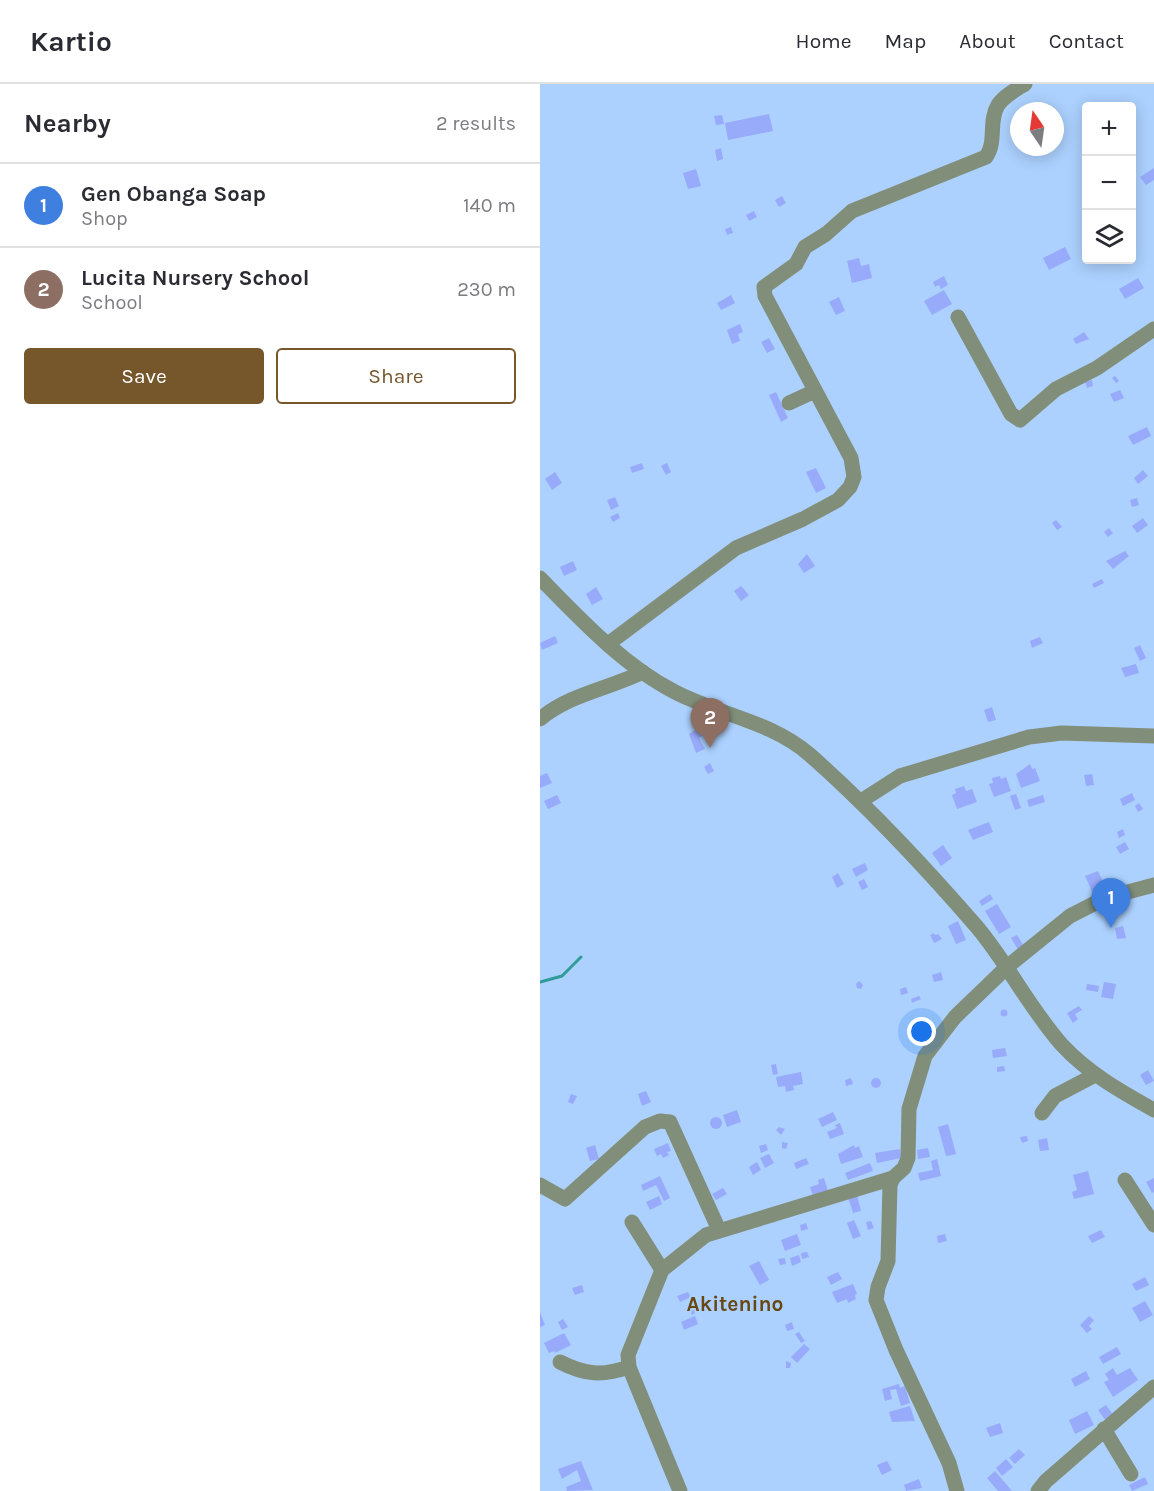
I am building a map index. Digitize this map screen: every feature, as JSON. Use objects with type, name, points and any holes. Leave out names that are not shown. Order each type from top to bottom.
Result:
[{"type":"street","points":[[608,644],[736,548],[803,519],[844,495],[854,477],[851,458],[814,391],[763,289],[767,282],[796,264],[805,247],[826,234],[852,211],[986,157],[991,146],[993,118],[998,106],[1005,97],[1025,84]]},
{"type":"street","points":[[958,317],[1011,414],[1020,420],[1056,389],[1097,368],[1154,329]]},
{"type":"street","points":[[789,402],[814,391]]},
{"type":"street","points":[[540,578],[608,644],[643,672],[675,692],[753,722],[794,742],[861,801],[977,928],[1008,966],[1053,1035],[1095,1075],[1154,1110]]},
{"type":"street","points":[[540,719],[557,705],[618,684],[643,672]]},
{"type":"street","points":[[861,801],[900,776],[1029,737],[1062,733],[1154,736]]},
{"type":"street","points":[[680,1491],[630,1368],[628,1355],[662,1270],[706,1235],[892,1178],[901,1173],[908,1158],[909,1109],[925,1056],[955,1017],[1008,966],[1087,905],[1154,885]]},
{"type":"street","points":[[1042,1113],[1055,1095],[1095,1075]]},
{"type":"street","points":[[540,1185],[565,1199],[645,1127],[660,1121],[670,1122],[719,1230]]},
{"type":"street","points":[[892,1178],[888,1193],[888,1261],[878,1287],[876,1300],[896,1350],[949,1463],[957,1491]]},
{"type":"street","points":[[1125,1180],[1154,1225]]},
{"type":"street","points":[[632,1222],[662,1270]]},
{"type":"street","points":[[560,1362],[577,1371],[592,1374],[611,1374],[630,1368]]},
{"type":"street","points":[[1038,1491],[1154,1387]]},
{"type":"street","points":[[1104,1430],[1131,1474]]},
{"type":"building","points":[[769,114],[773,131],[728,140],[725,123]]},
{"type":"building","points":[[722,115],[724,124],[716,125],[714,116]]},
{"type":"building","points":[[721,148],[723,159],[717,161],[715,150]]},
{"type":"building","points":[[1154,168],[1154,180],[1146,185],[1140,177]]},
{"type":"building","points":[[696,169],[701,186],[688,189],[683,173]]},
{"type":"building","points":[[782,196],[786,203],[779,207],[775,200]]},
{"type":"building","points":[[754,211],[757,217],[749,221],[746,215]]},
{"type":"building","points":[[731,227],[733,233],[727,235],[725,229]]},
{"type":"building","points":[[1065,247],[1071,259],[1049,270],[1043,258]]},
{"type":"building","points":[[859,258],[861,266],[869,264],[872,278],[852,283],[847,261]]},
{"type":"building","points":[[944,276],[948,285],[941,289],[939,285],[935,287],[933,282]]},
{"type":"building","points":[[1138,278],[1144,288],[1125,299],[1119,289]]},
{"type":"building","points":[[944,290],[952,304],[932,315],[924,301]]},
{"type":"building","points":[[731,295],[735,303],[721,310],[717,303]]},
{"type":"building","points":[[839,297],[845,311],[836,315],[829,302]]},
{"type":"building","points":[[740,324],[743,332],[738,334],[740,341],[732,344],[727,330]]},
{"type":"building","points":[[1084,332],[1089,339],[1076,344],[1073,339]]},
{"type":"building","points":[[769,338],[775,349],[767,353],[761,342]]},
{"type":"building","points":[[1115,376],[1119,381],[1116,383],[1112,378]]},
{"type":"building","points":[[1092,380],[1093,386],[1087,388],[1085,382]]},
{"type":"building","points":[[1120,390],[1124,398],[1114,402],[1110,394]]},
{"type":"building","points":[[776,392],[788,418],[781,422],[769,395]]},
{"type":"building","points":[[1147,427],[1151,436],[1133,445],[1128,436]]},
{"type":"building","points":[[642,463],[644,469],[632,473],[630,467]]},
{"type":"building","points":[[667,463],[671,472],[666,475],[661,466]]},
{"type":"building","points":[[816,468],[826,488],[816,493],[806,472]]},
{"type":"building","points":[[1143,470],[1148,476],[1138,484],[1134,478]]},
{"type":"building","points":[[555,472],[562,483],[552,490],[545,479]]},
{"type":"building","points":[[615,497],[619,506],[611,510],[607,500]]},
{"type":"building","points":[[1137,498],[1139,505],[1132,507],[1130,500]]},
{"type":"building","points":[[618,513],[620,518],[613,522],[610,517]]},
{"type":"building","points":[[1143,518],[1148,525],[1137,533],[1132,526]]},
{"type":"building","points":[[1056,520],[1062,527],[1057,530],[1052,523]]},
{"type":"building","points":[[1109,528],[1113,533],[1108,537],[1104,532]]},
{"type":"building","points":[[1125,551],[1129,556],[1113,569],[1106,561]]},
{"type":"building","points":[[807,554],[815,566],[804,573],[798,564]]},
{"type":"building","points":[[573,561],[577,570],[564,576],[560,567]]},
{"type":"building","points":[[1102,579],[1104,583],[1094,588],[1092,584]]},
{"type":"building","points":[[741,586],[749,595],[741,601],[734,591]]},
{"type":"building","points":[[596,587],[603,599],[592,605],[586,594]]},
{"type":"building","points":[[555,636],[558,643],[542,650],[540,643]]},
{"type":"building","points":[[1040,637],[1043,643],[1032,648],[1030,641]]},
{"type":"building","points":[[1140,645],[1146,658],[1140,661],[1134,648]]},
{"type":"building","points":[[1136,664],[1139,673],[1125,677],[1121,668]]},
{"type":"building","points":[[992,707],[996,720],[988,722],[984,710]]},
{"type":"building","points":[[705,723],[711,731],[699,738],[705,749],[696,753],[689,734]]},
{"type":"building","points":[[710,763],[714,771],[708,774],[704,767]]},
{"type":"building","points":[[1030,764],[1032,769],[1035,768],[1040,781],[1021,788],[1016,774]]},
{"type":"building","points":[[547,773],[552,783],[540,788],[540,776]]},
{"type":"building","points":[[1092,774],[1094,785],[1086,786],[1084,775]]},
{"type":"building","points":[[1000,776],[1001,779],[1006,777],[1011,791],[994,797],[989,784],[993,783],[992,778]]},
{"type":"building","points":[[964,786],[966,791],[972,789],[977,802],[957,809],[952,795],[956,793],[955,789]]},
{"type":"building","points":[[1132,793],[1135,800],[1123,806],[1120,799]]},
{"type":"building","points":[[1016,794],[1021,808],[1015,810],[1010,796]]},
{"type":"building","points":[[557,795],[561,803],[548,809],[544,801]]},
{"type":"building","points":[[1043,795],[1045,802],[1029,807],[1027,800]]},
{"type":"building","points":[[1139,803],[1143,809],[1138,812],[1135,806]]},
{"type":"building","points":[[989,822],[993,832],[973,840],[968,830]]},
{"type":"building","points":[[1123,829],[1125,835],[1119,838],[1117,832]]},
{"type":"building","points":[[1125,842],[1129,849],[1120,854],[1116,847]]},
{"type":"building","points":[[943,845],[952,858],[941,866],[932,853]]},
{"type":"building","points":[[865,863],[868,870],[856,877],[852,869]]},
{"type":"building","points":[[1098,871],[1106,888],[1093,894],[1085,876]]},
{"type":"building","points":[[838,873],[844,884],[837,888],[832,877]]},
{"type":"building","points":[[864,879],[868,887],[862,890],[858,882]]},
{"type":"building","points":[[990,894],[993,899],[982,906],[979,901]]},
{"type":"building","points":[[997,904],[1011,927],[999,934],[985,911]]},
{"type":"building","points":[[958,921],[966,940],[956,944],[948,926]]},
{"type":"building","points":[[1123,926],[1126,938],[1117,939],[1115,928]]},
{"type":"building","points":[[934,933],[942,939],[934,943],[930,935]]},
{"type":"building","points":[[1017,935],[1025,948],[1019,951],[1011,938]]},
{"type":"building","points":[[941,972],[943,980],[934,982],[932,975]]},
{"type":"building","points":[[859,981],[863,985],[861,989],[857,988],[856,984]]},
{"type":"building","points":[[1104,982],[1116,984],[1113,999],[1101,997]]},
{"type":"building","points":[[1087,984],[1099,986],[1098,992],[1086,990]]},
{"type":"building","points":[[906,987],[908,993],[901,995],[900,989]]},
{"type":"building","points":[[919,996],[921,999],[912,1003],[911,999]]},
{"type":"building","points":[[1079,1006],[1082,1010],[1075,1014],[1078,1019],[1073,1023],[1067,1013]]},
{"type":"building","points":[[1004,1009],[1008,1013],[1004,1017],[1000,1013]]},
{"type":"building","points":[[1005,1048],[1007,1056],[993,1058],[992,1050]]},
{"type":"building","points":[[776,1064],[778,1074],[773,1075],[771,1065]]},
{"type":"building","points":[[1004,1066],[1005,1071],[997,1072],[997,1067]]},
{"type":"building","points":[[1148,1070],[1154,1081],[1146,1085],[1140,1075]]},
{"type":"building","points":[[801,1072],[803,1084],[793,1086],[794,1090],[786,1092],[785,1086],[778,1087],[776,1077]]},
{"type":"building","points":[[851,1078],[853,1084],[846,1086],[845,1080]]},
{"type":"building","points":[[876,1078],[880,1079],[880,1087],[876,1088],[872,1087],[871,1083],[872,1079]]},
{"type":"building","points":[[646,1091],[651,1102],[642,1106],[638,1094]]},
{"type":"building","points":[[571,1094],[577,1096],[573,1104],[568,1102]]},
{"type":"building","points":[[737,1110],[741,1122],[727,1127],[723,1115]]},
{"type":"building","points":[[833,1112],[837,1120],[822,1127],[818,1119]]},
{"type":"building","points":[[718,1117],[722,1123],[718,1129],[714,1129],[710,1121]]},
{"type":"building","points":[[840,1123],[844,1134],[830,1139],[827,1132],[837,1128],[835,1125]]},
{"type":"building","points":[[948,1124],[956,1154],[946,1156],[938,1127]]},
{"type":"building","points":[[779,1127],[785,1129],[781,1135],[776,1130]]},
{"type":"building","points":[[1027,1136],[1028,1141],[1022,1143],[1020,1137]]},
{"type":"building","points":[[1047,1138],[1049,1150],[1040,1151],[1038,1140]]},
{"type":"building","points":[[782,1142],[788,1143],[786,1149],[782,1148]]},
{"type":"building","points":[[668,1143],[671,1151],[667,1152],[669,1155],[663,1158],[661,1154],[657,1156],[654,1149]]},
{"type":"building","points":[[766,1144],[768,1150],[761,1153],[759,1146]]},
{"type":"building","points":[[595,1145],[599,1159],[590,1161],[586,1148]]},
{"type":"building","points":[[854,1145],[855,1148],[859,1146],[863,1157],[841,1164],[838,1154]]},
{"type":"building","points":[[928,1148],[930,1157],[918,1159],[917,1150]]},
{"type":"building","points":[[900,1149],[901,1158],[877,1163],[875,1153]]},
{"type":"building","points":[[769,1154],[774,1163],[765,1168],[760,1158]]},
{"type":"building","points":[[806,1158],[809,1164],[796,1169],[794,1163]]},
{"type":"building","points":[[937,1159],[941,1176],[920,1181],[918,1173],[933,1170],[931,1161]]},
{"type":"building","points":[[757,1162],[761,1170],[753,1175],[749,1167]]},
{"type":"building","points":[[870,1163],[873,1171],[848,1180],[845,1173]]},
{"type":"building","points":[[1088,1171],[1094,1194],[1074,1199],[1072,1192],[1077,1190],[1073,1175]]},
{"type":"building","points":[[660,1176],[670,1198],[664,1201],[656,1185],[643,1191],[641,1185]]},
{"type":"building","points":[[824,1178],[828,1191],[813,1196],[810,1187],[819,1184],[818,1180]]},
{"type":"building","points":[[1154,1178],[1154,1192],[1152,1193],[1146,1182]]},
{"type":"building","points":[[723,1188],[727,1194],[716,1200],[712,1194]]},
{"type":"building","points":[[857,1195],[861,1211],[853,1213],[848,1197]]},
{"type":"building","points":[[659,1196],[662,1204],[650,1210],[646,1202]]},
{"type":"building","points":[[854,1220],[861,1236],[853,1239],[847,1223]]},
{"type":"building","points":[[871,1221],[874,1228],[868,1230],[866,1222]]},
{"type":"building","points":[[806,1223],[808,1229],[801,1231],[800,1225]]},
{"type":"building","points":[[1101,1230],[1105,1237],[1092,1243],[1088,1236]]},
{"type":"building","points":[[797,1234],[801,1245],[785,1251],[781,1240]]},
{"type":"building","points":[[945,1234],[947,1241],[938,1243],[937,1236]]},
{"type":"building","points":[[807,1252],[809,1257],[802,1259],[801,1253]]},
{"type":"building","points":[[799,1255],[801,1262],[792,1266],[790,1258]]},
{"type":"building","points":[[785,1258],[786,1264],[780,1265],[778,1259]]},
{"type":"building","points":[[759,1261],[769,1280],[760,1285],[749,1266]]},
{"type":"building","points":[[838,1272],[842,1279],[831,1285],[827,1277]]},
{"type":"building","points":[[1145,1277],[1149,1285],[1136,1291],[1132,1284]]},
{"type":"building","points":[[853,1284],[857,1294],[856,1299],[848,1303],[847,1299],[837,1303],[832,1292]]},
{"type":"building","points":[[582,1285],[584,1292],[575,1295],[572,1288]]},
{"type":"building","points":[[688,1292],[691,1297],[680,1302],[677,1296]]},
{"type":"building","points":[[1145,1301],[1153,1315],[1140,1322],[1132,1308]]},
{"type":"building","points":[[693,1304],[697,1312],[692,1315],[688,1307]]},
{"type":"building","points":[[540,1312],[545,1325],[540,1327]]},
{"type":"building","points":[[695,1316],[698,1324],[684,1330],[681,1322]]},
{"type":"building","points":[[1089,1316],[1094,1320],[1089,1326],[1092,1329],[1087,1333],[1080,1325]]},
{"type":"building","points":[[563,1319],[568,1327],[562,1330],[558,1322]]},
{"type":"building","points":[[792,1322],[794,1329],[787,1331],[785,1325]]},
{"type":"building","points":[[799,1332],[805,1341],[801,1343],[795,1334]]},
{"type":"building","points":[[564,1333],[571,1345],[555,1353],[554,1351],[549,1353],[544,1343]]},
{"type":"building","points":[[804,1344],[810,1349],[797,1363],[791,1357]]},
{"type":"building","points":[[1117,1347],[1121,1354],[1103,1364],[1099,1357]]},
{"type":"building","points":[[786,1361],[791,1363],[790,1368],[786,1368]]},
{"type":"building","points":[[1113,1368],[1117,1375],[1130,1368],[1138,1380],[1113,1397],[1104,1382],[1109,1380],[1105,1374]]},
{"type":"building","points":[[1086,1371],[1090,1379],[1075,1387],[1071,1379]]},
{"type":"building","points":[[899,1384],[900,1388],[905,1386],[910,1403],[901,1406],[896,1389],[890,1390],[892,1399],[885,1401],[882,1389]]},
{"type":"building","points":[[1106,1405],[1114,1416],[1106,1421],[1098,1410]]},
{"type":"building","points":[[910,1406],[915,1421],[892,1422],[889,1412]]},
{"type":"building","points":[[1087,1411],[1094,1425],[1075,1434],[1069,1420]]},
{"type":"building","points":[[1000,1423],[1003,1433],[990,1437],[986,1428]]},
{"type":"building","points":[[1019,1449],[1025,1455],[1015,1464],[1009,1458]]},
{"type":"building","points":[[1006,1459],[1013,1467],[1002,1476],[996,1468]]},
{"type":"building","points":[[581,1461],[593,1490],[567,1491],[566,1487],[581,1481],[577,1470],[562,1479],[558,1469]]},
{"type":"building","points":[[887,1461],[892,1470],[882,1475],[877,1465]]},
{"type":"building","points":[[995,1471],[1012,1491],[998,1491],[987,1478]]},
{"type":"building","points":[[1145,1477],[1148,1484],[1132,1491],[1129,1485]]},
{"type":"building","points":[[919,1479],[922,1488],[906,1491],[904,1485]]},
{"type":"waterway","points":[[540,982],[562,976],[581,957]]},
{"type":"place","name":"Lucita Nursery School","points":[[710,748]]},
{"type":"place","name":"Gen Obanga Soap","points":[[1111,928]]},
{"type":"district","name":"Akitenino","points":[[735,1304]]}]
